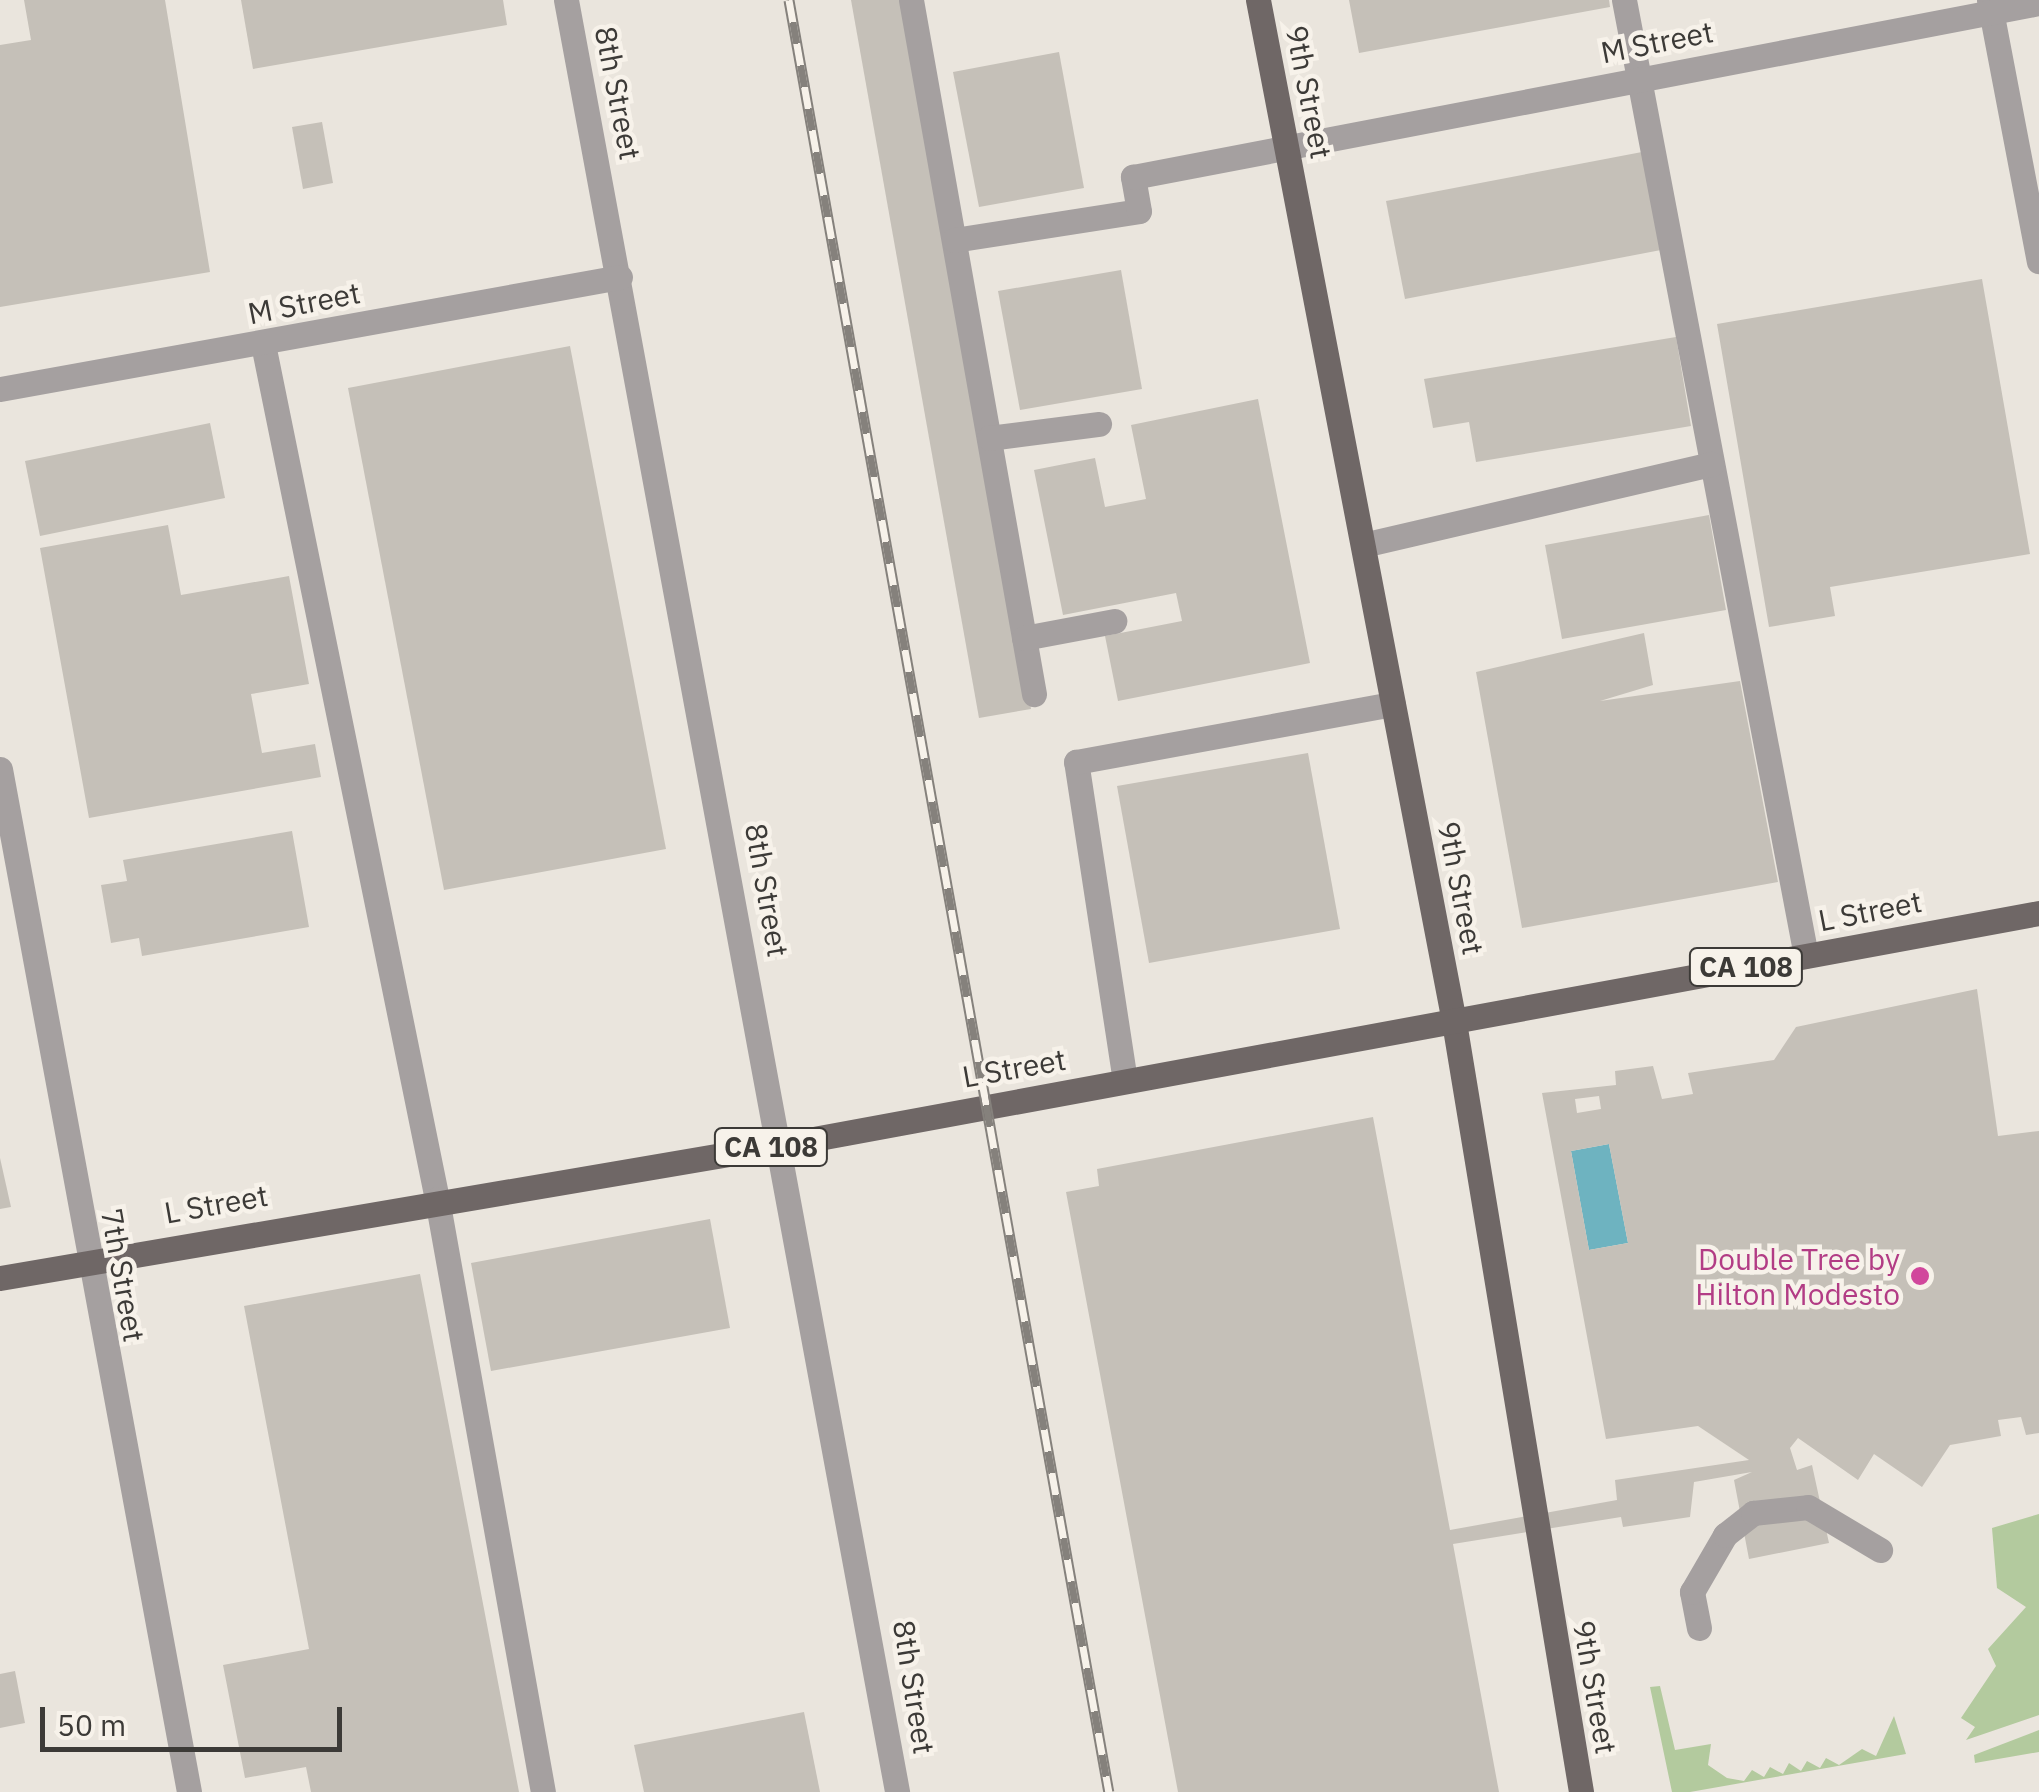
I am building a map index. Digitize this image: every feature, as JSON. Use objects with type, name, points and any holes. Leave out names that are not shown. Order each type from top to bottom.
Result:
[{"type":"main road","name":"9th Street","points":[[1258,0],[1454,1022],[1581,1792]]},
{"type":"main road","name":"L Street","points":[[0,1278],[86,1259],[781,1145],[2039,913]]},
{"type":"street","name":"8th Street","points":[[566,0],[781,1145],[897,1792]]},
{"type":"street","points":[[911,0],[1034,694]]},
{"type":"street","points":[[1624,0],[1806,956]]},
{"type":"street","name":"M Street","points":[[954,240],[1138,211],[1133,177],[1288,152],[1990,4],[2039,3]]},
{"type":"street","points":[[1990,4],[2039,261]]},
{"type":"street","name":"M Street","points":[[0,389],[620,276]]},
{"type":"street","points":[[263,344],[436,1200],[543,1792]]},
{"type":"street","points":[[989,438],[1098,424]]},
{"type":"street","points":[[1363,545],[1712,464]]},
{"type":"street","points":[[1024,638],[1114,620]]},
{"type":"street","points":[[1125,1081],[1076,762],[1393,704]]},
{"type":"street","name":"7th Street","points":[[0,770],[86,1259],[190,1792]]},
{"type":"street","points":[[1698,1628],[1692,1592],[1726,1536],[1753,1512],[1808,1507],[1880,1550]]},
{"type":"green space","points":[[2039,1514],[2039,1715],[1966,1740],[1975,1727],[1961,1718],[1996,1666],[1988,1649],[2026,1607],[1997,1588],[1992,1528]]},
{"type":"green space","points":[[1660,1686],[1675,1750],[1711,1744],[1708,1765],[1727,1778],[1744,1781],[1752,1770],[1764,1777],[1770,1767],[1783,1774],[1789,1763],[1801,1771],[1807,1761],[1820,1768],[1826,1758],[1839,1765],[1862,1749],[1876,1756],[1894,1716],[1906,1754],[1690,1792],[1672,1792],[1650,1687]]},
{"type":"green space","points":[[2039,1730],[2039,1752],[1975,1763],[1974,1755]]},
{"type":"water","points":[[1609,1144],[1628,1243],[1589,1250],[1571,1151]]},
{"type":"building","points":[[24,0],[165,0],[210,272],[0,307],[0,45],[31,40]]},
{"type":"building","points":[[241,0],[503,0],[507,25],[253,69]]},
{"type":"building","points":[[851,0],[905,0],[1031,709],[979,718]]},
{"type":"building","points":[[1349,0],[1609,0],[1610,7],[1359,53]]},
{"type":"building","points":[[1059,52],[1084,188],[979,207],[953,72]]},
{"type":"building","points":[[322,122],[333,183],[303,189],[292,127]]},
{"type":"building","points":[[1642,152],[1661,250],[1405,299],[1386,201]]},
{"type":"building","points":[[1121,270],[1142,389],[1020,410],[998,291]]},
{"type":"building","points":[[1982,279],[2030,554],[1830,587],[1835,616],[1769,627],[1717,324]]},
{"type":"building","points":[[1676,337],[1691,426],[1476,462],[1469,422],[1433,428],[1424,379]]},
{"type":"building","points":[[570,346],[666,849],[444,890],[348,388]]},
{"type":"building","points":[[1258,399],[1310,663],[1118,701],[1105,636],[1182,621],[1176,593],[1063,615],[1034,470],[1095,458],[1105,507],[1146,499],[1131,425]]},
{"type":"building","points":[[210,423],[225,498],[40,536],[25,461]]},
{"type":"building","points":[[1709,515],[1726,610],[1562,639],[1545,545]]},
{"type":"building","points":[[168,525],[181,595],[289,576],[309,684],[251,694],[262,753],[315,744],[321,777],[89,818],[40,548]]},
{"type":"building","points":[[1644,633],[1653,685],[1600,701],[1740,681],[1778,882],[1522,928],[1476,672]]},
{"type":"building","points":[[1308,753],[1340,929],[1149,963],[1117,786]]},
{"type":"building","points":[[292,831],[309,927],[142,956],[139,938],[111,943],[101,885],[127,881],[123,860]]},
{"type":"building","points":[[1977,989],[1998,1136],[2039,1131],[2039,1433],[2026,1435],[2021,1417],[1998,1420],[2001,1436],[1950,1445],[1922,1487],[1874,1454],[1858,1480],[1798,1438],[1790,1448],[1797,1470],[1812,1465],[1829,1543],[1749,1559],[1734,1480],[1752,1472],[1694,1482],[1690,1517],[1623,1527],[1621,1517],[1453,1544],[1499,1792],[1178,1792],[1066,1192],[1099,1186],[1097,1169],[1373,1117],[1450,1530],[1617,1500],[1615,1480],[1749,1460],[1698,1426],[1606,1439],[1542,1093],[1616,1085],[1615,1071],[1653,1066],[1662,1099],[1693,1094],[1688,1073],[1774,1060],[1796,1027]],"holes":[[[1599,1096],[1601,1109],[1577,1113],[1575,1099]],[[1609,1144],[1628,1243],[1589,1250],[1571,1151]]]},
{"type":"building","points":[[0,1158],[11,1207],[0,1209]]},
{"type":"building","points":[[710,1219],[730,1328],[491,1371],[471,1263]]},
{"type":"building","points":[[420,1274],[519,1792],[311,1792],[306,1767],[245,1778],[223,1665],[309,1649],[244,1306]]},
{"type":"building","points":[[15,1671],[25,1723],[0,1728],[0,1674]]},
{"type":"building","points":[[804,1712],[820,1792],[644,1792],[634,1745]]},
{"type":"railway","points":[[789,0],[1109,1792]]},
{"type":"place","name":"Double Tree by Hilton Modesto","points":[[1920,1276]]}]
